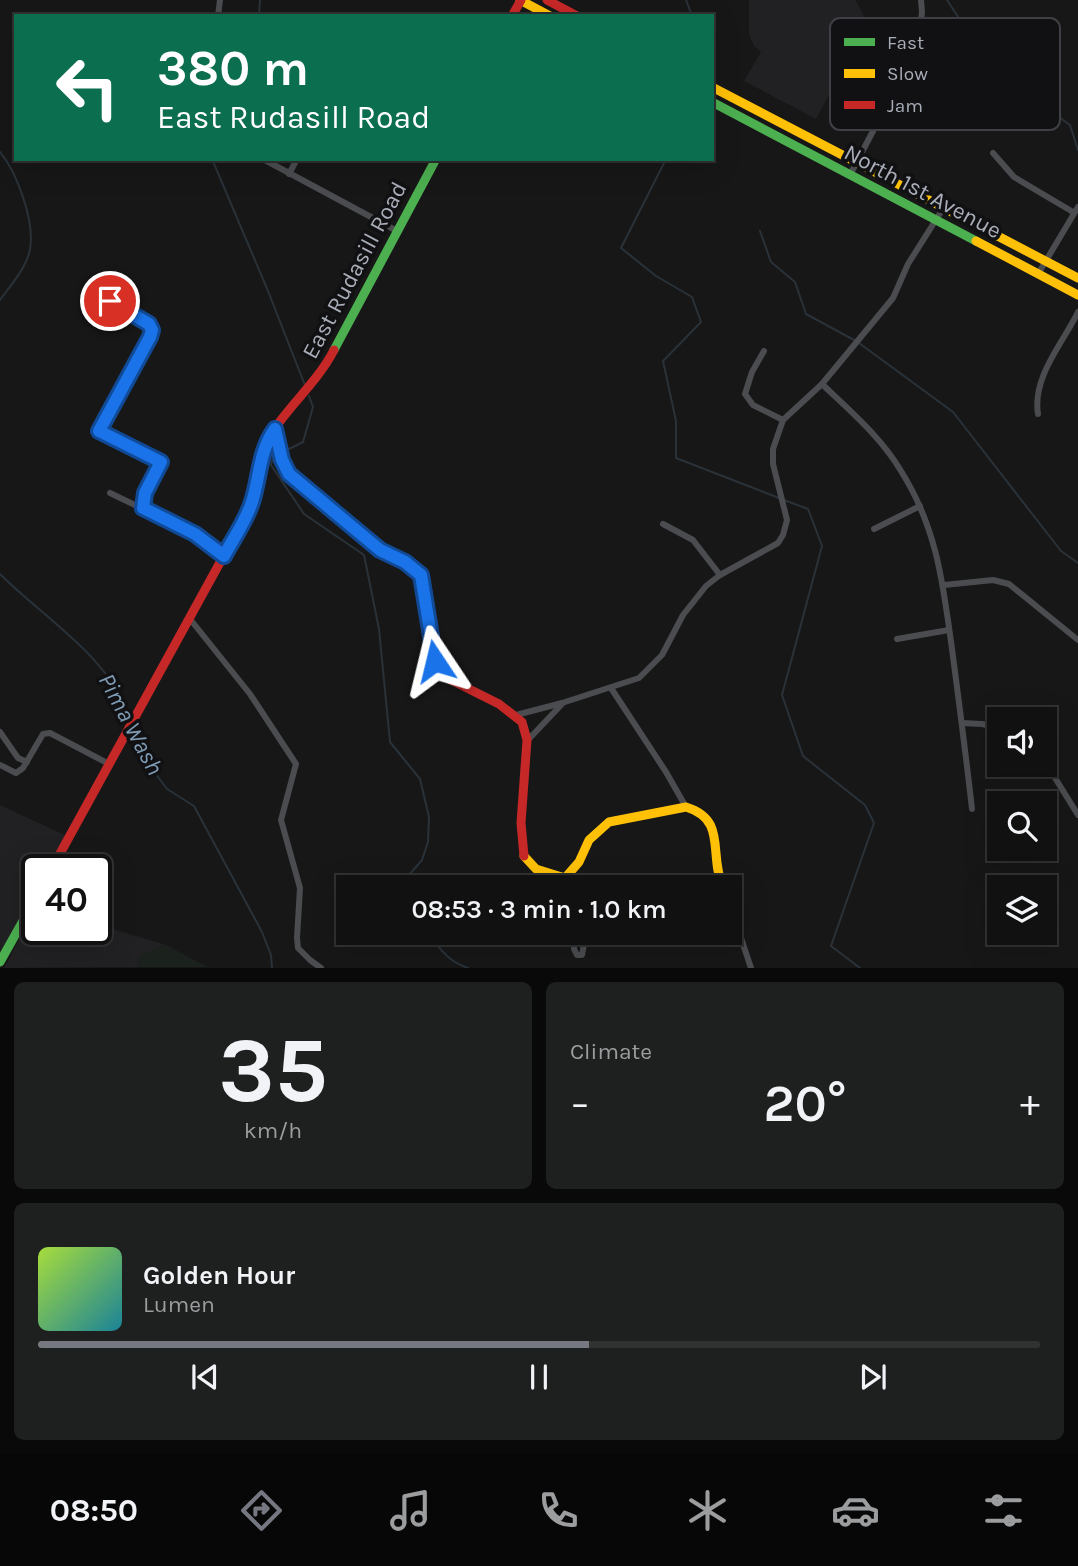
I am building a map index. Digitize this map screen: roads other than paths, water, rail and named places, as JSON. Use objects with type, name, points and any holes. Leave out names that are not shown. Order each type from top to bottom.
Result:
[{"type":"street","points":[[521,0],[546,14]]},
{"type":"street","points":[[547,0],[573,14]]},
{"type":"street","points":[[921,0],[921,18]]},
{"type":"street","name":"North 1st Avenue","points":[[714,88],[1078,278]]},
{"type":"street","name":"North 1st Avenue","points":[[714,103],[1078,295]]},
{"type":"street","points":[[850,175],[874,130]]},
{"type":"street","points":[[993,153],[1014,177],[1076,209],[1038,274]]},
{"type":"street","points":[[266,161],[397,231]]},
{"type":"street","points":[[289,174],[296,161]]},
{"type":"street","name":"East Rudasill Road","points":[[60,854],[251,506],[261,455],[275,429],[323,371],[435,161]]},
{"type":"street","points":[[516,715],[562,704],[639,678],[653,666],[698,595],[720,575],[778,543],[787,520],[773,464],[773,449],[783,420],[822,384],[893,298],[908,264],[944,207]]},
{"type":"street","points":[[96,294],[125,308],[149,324],[152,330],[99,431],[161,462],[145,493],[143,508]]},
{"type":"street","points":[[1038,414],[1043,378],[1078,312]]},
{"type":"street","points":[[764,351],[752,372],[745,394],[754,405],[783,420]]},
{"type":"street","points":[[822,384],[867,427],[901,470],[920,506],[936,546],[944,585],[972,809]]},
{"type":"street","points":[[275,429],[282,462]]},
{"type":"street","points":[[261,455],[267,451],[274,452],[289,474],[358,532],[380,550],[405,562],[421,575],[433,650],[441,672],[516,715],[524,725],[527,741],[524,855],[530,864],[546,875]]},
{"type":"street","points":[[110,493],[195,534],[224,556]]},
{"type":"street","points":[[874,529],[920,506]]},
{"type":"street","points":[[663,524],[693,540],[720,575]]},
{"type":"street","points":[[944,585],[993,580],[1009,584],[1078,640]]},
{"type":"street","points":[[190,619],[250,694],[296,764],[296,773],[281,820],[299,888],[298,948],[321,968]]},
{"type":"street","points":[[897,639],[949,630]]},
{"type":"street","points":[[611,688],[686,807]]},
{"type":"street","points":[[527,741],[562,704]]},
{"type":"street","points":[[962,723],[987,725]]},
{"type":"street","points":[[0,732],[18,758],[27,762]]},
{"type":"street","points":[[0,765],[16,773],[27,762],[43,734],[50,733],[109,764]]},
{"type":"street","points":[[1054,777],[1078,815]]},
{"type":"street","points":[[571,875],[589,840],[609,822],[686,807],[707,816],[713,827],[718,875]]},
{"type":"street","points":[[0,962],[21,925]]},
{"type":"street","points":[[742,941],[751,968]]},
{"type":"waterway","points":[[259,14],[260,0]]},
{"type":"waterway","points":[[686,0],[691,14]]},
{"type":"waterway","points":[[947,0],[959,18]]},
{"type":"waterway","points":[[1060,118],[1070,125],[1078,150]]},
{"type":"waterway","points":[[0,152],[13,172],[23,198],[31,238],[26,262],[0,300]]},
{"type":"waterway","points":[[213,161],[306,388]]},
{"type":"waterway","points":[[665,161],[621,248],[656,276],[692,297],[701,322],[663,361],[676,421],[676,458],[779,498]]},
{"type":"waterway","points":[[760,231],[771,262],[795,282],[806,314],[854,340]]},
{"type":"waterway","points":[[859,343],[953,412],[1061,551],[1078,563]]},
{"type":"waterway","points":[[285,451],[303,442],[313,407],[309,396]]},
{"type":"waterway","points":[[277,455],[273,457],[271,465],[304,514],[364,555],[379,629],[390,742],[420,779],[429,817],[428,842],[422,860],[409,875]]},
{"type":"waterway","points":[[784,500],[808,509],[822,546],[782,695],[803,756],[865,805],[874,823],[831,946],[860,968]]},
{"type":"waterway","name":"Pima Wash","points":[[0,574],[90,656],[106,674],[130,716]]},
{"type":"waterway","name":"Pima Wash","points":[[135,728],[158,777],[167,789],[194,806],[262,932],[271,955],[272,968]]},
{"type":"waterway","points":[[437,945],[449,958],[468,968]]}]
